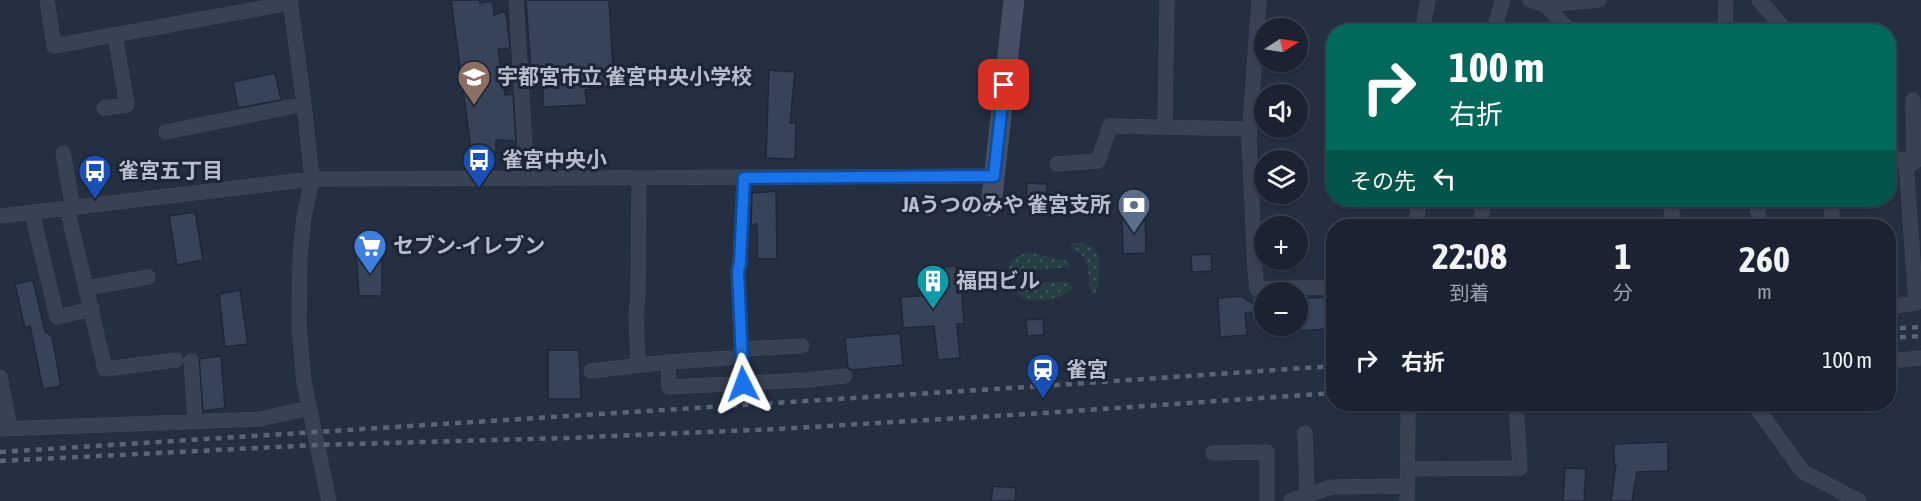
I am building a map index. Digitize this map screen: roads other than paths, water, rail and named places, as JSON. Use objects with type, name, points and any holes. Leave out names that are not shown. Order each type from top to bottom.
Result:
[{"type":"main road","points":[[991,206],[1014,0]]},
{"type":"street","points":[[47,0],[54,46],[290,2],[312,179],[304,217],[298,284],[299,327],[304,382],[329,501]]},
{"type":"street","points":[[516,0],[528,178]]},
{"type":"street","points":[[1165,127],[1167,0]]},
{"type":"street","points":[[1259,0],[1250,129],[1257,289],[1326,287]]},
{"type":"street","points":[[1424,24],[1428,0]]},
{"type":"street","points":[[1496,24],[1503,0]]},
{"type":"street","points":[[1530,0],[1546,5],[1599,0]]},
{"type":"street","points":[[1725,24],[1726,0]]},
{"type":"street","points":[[1759,0],[1780,24]]},
{"type":"street","points":[[1546,5],[1563,24]]},
{"type":"street","points":[[104,108],[127,105],[115,35]]},
{"type":"street","points":[[1896,306],[1916,303],[1913,100]]},
{"type":"street","points":[[166,132],[304,104]]},
{"type":"street","points":[[1057,164],[1098,161],[1110,126],[1250,129]]},
{"type":"street","points":[[63,153],[70,208],[105,369],[176,360]]},
{"type":"street","points":[[1896,158],[1914,164]]},
{"type":"street","points":[[0,216],[312,179],[994,176]]},
{"type":"street","points":[[638,365],[636,314],[639,178]]},
{"type":"street","points":[[743,384],[738,271],[744,178]]},
{"type":"street","points":[[32,213],[57,317],[92,309]]},
{"type":"street","points":[[87,288],[148,277]]},
{"type":"street","points":[[591,371],[802,346]]},
{"type":"street","points":[[1896,360],[1921,358]]},
{"type":"street","points":[[191,361],[195,421]]},
{"type":"street","points":[[668,362],[669,387],[845,376]]},
{"type":"street","points":[[0,377],[5,429],[260,418],[309,408]]},
{"type":"street","points":[[1407,501],[1410,411]]},
{"type":"street","points":[[1408,469],[1520,468],[1516,411]]},
{"type":"street","points":[[1759,411],[1803,472],[1859,501]]},
{"type":"street","points":[[1305,433],[1307,495]]},
{"type":"street","points":[[1214,453],[1267,452],[1267,501]]},
{"type":"street","points":[[1290,501],[1331,487],[1408,486]]},
{"type":"railway","points":[[1896,328],[1918,327]]},
{"type":"railway","points":[[1896,338],[1921,336]]},
{"type":"railway","points":[[0,452],[1326,367]]},
{"type":"railway","points":[[0,461],[316,445],[778,429],[1326,394]]},
{"type":"place","name":"宇都宮市立 雀宮中央小学校","points":[[474,106]]},
{"type":"place","name":"雀宮中央小","points":[[479,189]]},
{"type":"place","name":"雀宮五丁目","points":[[95,200]]},
{"type":"place","name":"JAうつのみや 雀宮支所","points":[[1134,234]]},
{"type":"place","name":"セブン-イレブン","points":[[370,275]]},
{"type":"place","name":"福田ビル","points":[[933,310]]},
{"type":"place","name":"雀宮","points":[[1043,399]]}]
